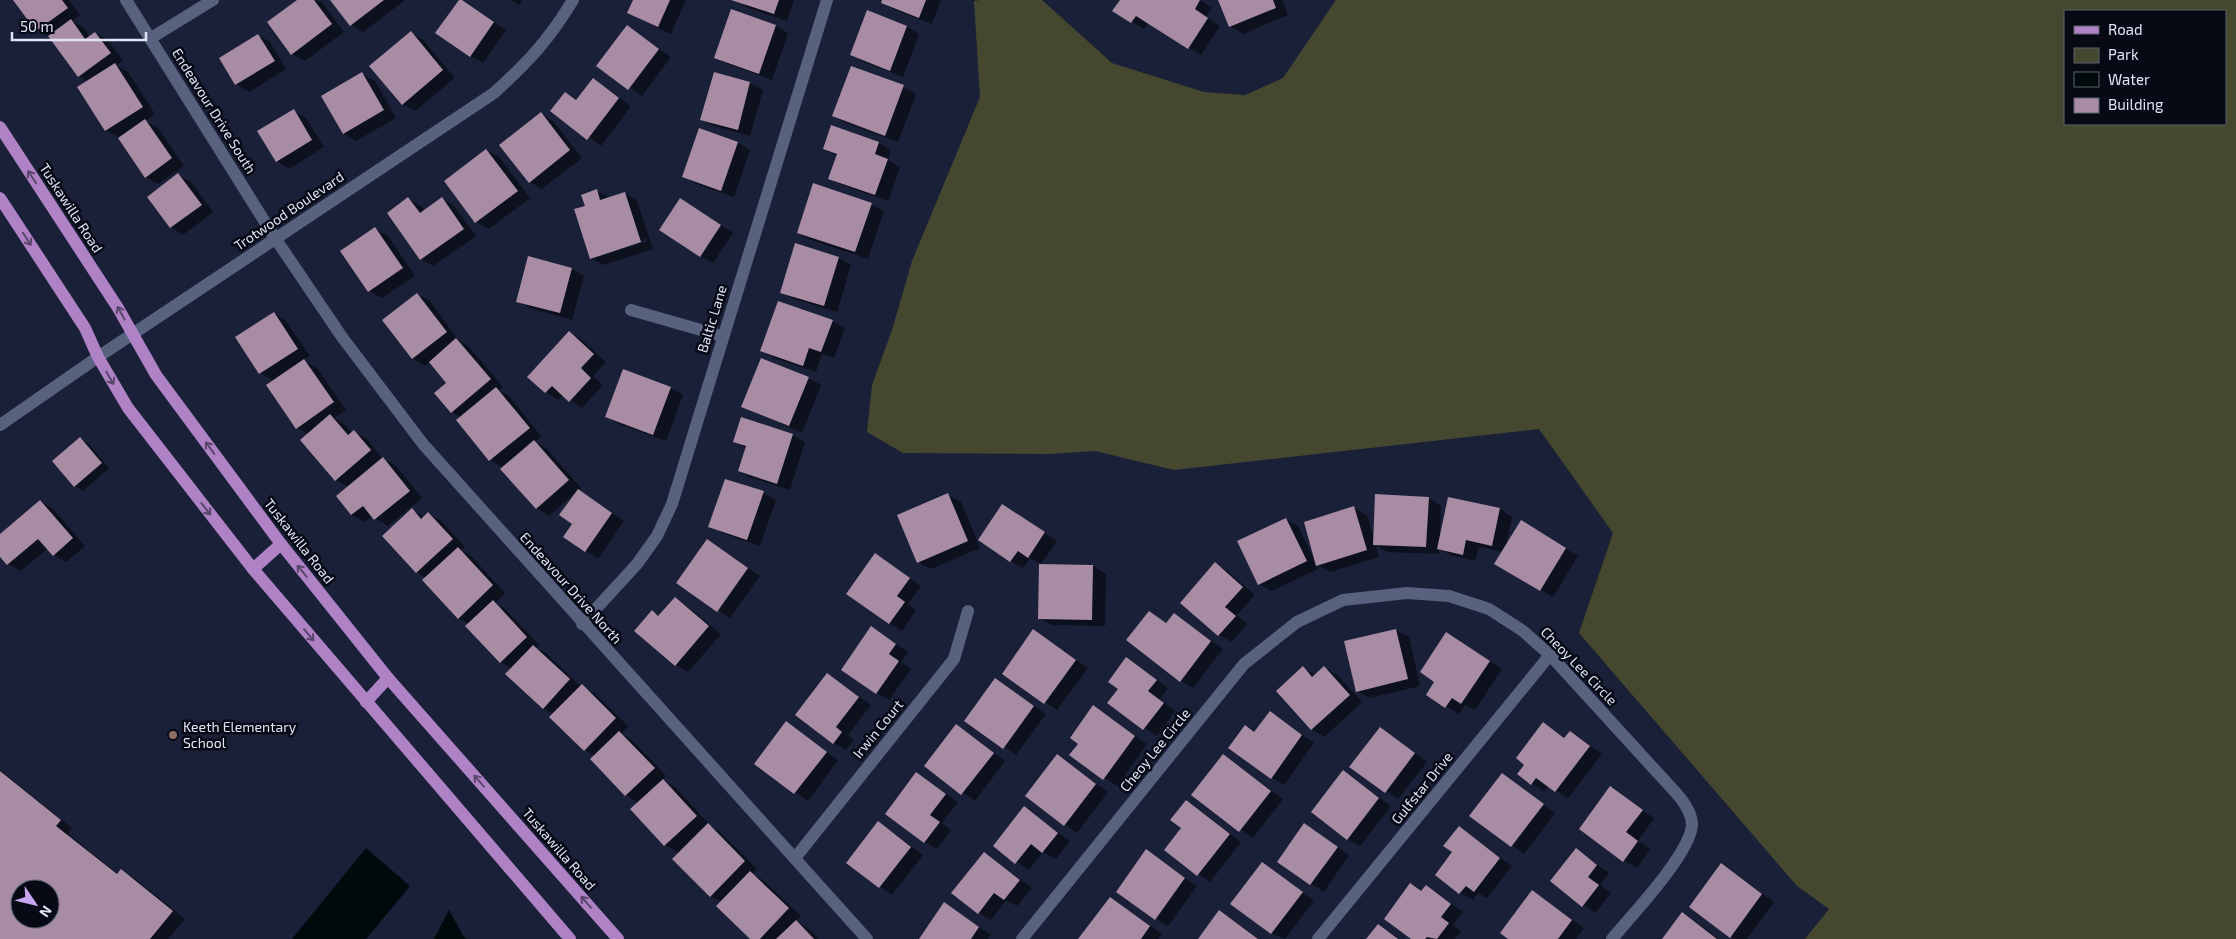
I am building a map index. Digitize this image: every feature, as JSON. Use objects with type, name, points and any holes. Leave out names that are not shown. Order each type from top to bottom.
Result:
[{"type":"main road","name":"Tuskawilla Road","points":[[0,128],[118,308],[156,374],[281,544],[388,678],[618,939]]},
{"type":"main road","points":[[0,198],[85,328],[98,357],[128,408],[253,568],[570,939]]},
{"type":"main road","points":[[253,568],[281,544]]},
{"type":"main road","points":[[366,702],[388,678]]},
{"type":"street","name":"Endeavour Drive South","points":[[126,0],[275,238]]},
{"type":"street","points":[[151,38],[213,0]]},
{"type":"street","name":"Trotwood Boulevard","points":[[0,425],[275,238],[494,93],[524,66],[554,32],[573,0]]},
{"type":"street","name":"Baltic Lane","points":[[582,624],[637,564],[660,528],[672,504],[722,336],[827,0]]},
{"type":"street","name":"Endeavour Drive North","points":[[275,238],[342,337],[423,444],[582,624],[867,939]]},
{"type":"street","points":[[632,310],[722,336]]},
{"type":"street","name":"Cheoy Lee Circle","points":[[1022,939],[1244,664],[1297,622],[1343,600],[1407,593],[1449,596],[1489,609],[1524,631],[1550,655],[1678,794],[1688,808],[1692,824],[1687,842],[1677,858],[1612,939]]},
{"type":"street","name":"Irwin Court","points":[[794,858],[954,659],[968,611]]},
{"type":"street","name":"Gulfstar Drive","points":[[1318,939],[1550,655]]},
{"type":"green space","points":[[980,0],[1042,0],[1112,63],[1204,92],[1245,95],[1283,78],[1336,0],[2236,0],[2236,939],[1805,939],[1829,909],[1797,886],[1579,633],[1613,533],[1539,429],[1174,470],[1095,451],[1049,454],[903,453],[867,432],[872,385],[892,330],[912,261],[980,97],[974,1]]},
{"type":"water","points":[[366,848],[410,886],[366,939],[292,939]]},
{"type":"water","points":[[449,910],[464,937],[467,939],[434,939]]},
{"type":"building","points":[[13,0],[62,0],[68,8],[36,31]]},
{"type":"building","points":[[297,0],[314,0],[332,24],[291,55],[267,22]]},
{"type":"building","points":[[330,0],[384,0],[350,26]]},
{"type":"building","points":[[459,0],[462,0],[494,22],[470,57],[435,33]]},
{"type":"building","points":[[633,0],[670,0],[658,27],[627,13]]},
{"type":"building","points":[[731,0],[779,0],[774,14]]},
{"type":"building","points":[[882,0],[926,0],[919,18],[881,3]]},
{"type":"building","points":[[1120,0],[1200,0],[1195,9],[1208,18],[1188,49],[1136,16],[1131,23],[1112,11]]},
{"type":"building","points":[[1218,0],[1273,0],[1276,8],[1229,27]]},
{"type":"building","points":[[731,9],[776,25],[759,74],[714,58]]},
{"type":"building","points":[[867,10],[907,26],[890,71],[850,55]]},
{"type":"building","points":[[71,19],[85,39],[95,32],[111,53],[78,77],[48,36]]},
{"type":"building","points":[[627,25],[659,49],[628,90],[596,66]]},
{"type":"building","points":[[411,31],[443,70],[402,105],[369,66]]},
{"type":"building","points":[[258,34],[275,61],[235,85],[219,58]]},
{"type":"building","points":[[115,63],[143,107],[105,131],[77,87]]},
{"type":"building","points":[[851,66],[904,85],[885,136],[832,116]]},
{"type":"building","points":[[362,72],[384,110],[343,134],[321,96]]},
{"type":"building","points":[[714,72],[750,82],[738,130],[700,120]]},
{"type":"building","points":[[593,78],[619,98],[587,140],[550,111],[565,92],[576,100]]},
{"type":"building","points":[[294,109],[312,140],[276,162],[257,131]]},
{"type":"building","points":[[541,112],[570,150],[529,183],[499,145]]},
{"type":"building","points":[[145,119],[172,158],[145,178],[118,138]]},
{"type":"building","points":[[831,125],[879,142],[875,154],[888,159],[875,195],[828,179],[837,154],[823,149]]},
{"type":"building","points":[[699,128],[738,142],[721,191],[682,177]]},
{"type":"building","points":[[486,149],[518,191],[475,223],[444,181]]},
{"type":"building","points":[[178,173],[202,205],[170,228],[147,197]]},
{"type":"building","points":[[813,183],[872,203],[855,252],[797,233]]},
{"type":"building","points":[[597,189],[600,200],[625,192],[641,242],[590,259],[574,209],[585,206],[581,195]]},
{"type":"building","points":[[408,197],[420,213],[442,197],[464,229],[420,260],[387,213]]},
{"type":"building","points":[[680,198],[721,225],[700,257],[659,230]]},
{"type":"building","points":[[375,227],[403,268],[368,292],[340,251]]},
{"type":"building","points":[[795,243],[839,257],[824,306],[780,293]]},
{"type":"building","points":[[528,256],[572,268],[560,313],[516,302]]},
{"type":"building","points":[[417,293],[447,332],[412,359],[382,320]]},
{"type":"building","points":[[778,301],[833,320],[821,352],[809,348],[803,366],[760,351]]},
{"type":"building","points":[[274,312],[298,349],[259,374],[235,337]]},
{"type":"building","points":[[569,331],[594,354],[581,368],[591,378],[569,402],[552,386],[545,393],[527,377]]},
{"type":"building","points":[[456,338],[491,379],[451,413],[434,393],[446,383],[429,362]]},
{"type":"building","points":[[761,358],[809,377],[789,426],[741,407]]},
{"type":"building","points":[[304,359],[334,402],[296,429],[266,385]]},
{"type":"building","points":[[623,369],[671,387],[653,435],[605,417]]},
{"type":"building","points":[[496,387],[530,428],[489,461],[456,420]]},
{"type":"building","points":[[330,414],[348,435],[354,430],[371,450],[335,481],[300,440]]},
{"type":"building","points":[[741,417],[793,434],[777,484],[738,471],[746,446],[733,442]]},
{"type":"building","points":[[80,437],[102,463],[74,487],[52,461]]},
{"type":"building","points":[[534,440],[569,480],[536,509],[500,469]]},
{"type":"building","points":[[383,457],[410,491],[374,520],[363,506],[351,515],[336,496]]},
{"type":"building","points":[[725,479],[764,491],[747,540],[708,527]]},
{"type":"building","points":[[578,489],[612,513],[585,552],[563,537],[572,524],[559,515]]},
{"type":"building","points":[[948,493],[968,541],[917,563],[897,515]]},
{"type":"building","points":[[1375,494],[1429,497],[1426,547],[1373,545]]},
{"type":"building","points":[[1448,497],[1500,508],[1492,546],[1466,540],[1463,555],[1437,549]]},
{"type":"building","points":[[40,500],[73,538],[53,556],[38,539],[7,565],[0,557],[0,534]]},
{"type":"building","points":[[1002,504],[1045,532],[1028,558],[1018,551],[1010,562],[978,540]]},
{"type":"building","points":[[1354,506],[1367,550],[1316,566],[1304,522]]},
{"type":"building","points":[[412,508],[421,519],[428,512],[453,539],[416,573],[382,536]]},
{"type":"building","points":[[1286,518],[1307,561],[1258,585],[1237,541]]},
{"type":"building","points":[[1521,520],[1566,548],[1540,591],[1494,564]]},
{"type":"building","points":[[707,539],[748,568],[717,612],[676,583]]},
{"type":"building","points":[[458,547],[493,585],[458,619],[422,580]]},
{"type":"building","points":[[875,553],[910,578],[897,596],[905,602],[889,624],[846,594]]},
{"type":"building","points":[[1215,562],[1243,587],[1225,607],[1236,616],[1218,636],[1180,603]]},
{"type":"building","points":[[1039,564],[1093,565],[1092,620],[1038,619]]},
{"type":"building","points":[[675,597],[709,626],[675,666],[634,631],[652,610],[658,616]]},
{"type":"building","points":[[493,600],[527,637],[500,663],[465,626]]},
{"type":"building","points":[[1149,611],[1166,623],[1174,613],[1211,641],[1180,682],[1126,640]]},
{"type":"building","points":[[871,626],[896,644],[889,654],[899,661],[876,694],[841,670]]},
{"type":"building","points":[[1033,629],[1076,660],[1044,704],[1002,674]]},
{"type":"building","points":[[1396,629],[1408,679],[1356,692],[1344,641]]},
{"type":"building","points":[[1446,632],[1490,661],[1461,704],[1452,698],[1445,708],[1426,695],[1434,682],[1420,672]]},
{"type":"building","points":[[533,645],[570,679],[543,709],[505,674]]},
{"type":"building","points":[[1126,657],[1157,680],[1148,691],[1164,703],[1143,730],[1107,703],[1118,689],[1108,682]]},
{"type":"building","points":[[1303,666],[1312,677],[1324,666],[1350,695],[1311,730],[1276,691]]},
{"type":"building","points":[[827,673],[859,697],[836,727],[842,732],[833,744],[795,715]]},
{"type":"building","points":[[995,678],[1034,706],[1003,749],[964,721]]},
{"type":"building","points":[[582,684],[616,718],[584,751],[549,717]]},
{"type":"building","points":[[1093,705],[1135,736],[1103,780],[1069,755],[1078,744],[1070,738]]},
{"type":"building","points":[[1270,711],[1302,735],[1271,779],[1228,748],[1245,725],[1254,732]]},
{"type":"building","points":[[786,721],[827,752],[794,794],[754,764]]},
{"type":"building","points":[[1543,722],[1564,738],[1570,731],[1590,746],[1555,792],[1536,778],[1531,785],[1517,774],[1524,765],[1516,758]]},
{"type":"building","points":[[956,724],[994,753],[961,795],[924,766]]},
{"type":"building","points":[[1380,727],[1415,753],[1385,793],[1349,767]]},
{"type":"building","points":[[619,731],[655,768],[625,796],[590,759]]},
{"type":"building","points":[[1057,754],[1096,784],[1064,826],[1025,796]]},
{"type":"building","points":[[1223,754],[1271,791],[1239,832],[1191,795]]},
{"type":"building","points":[[1343,770],[1379,798],[1347,840],[1311,812]]},
{"type":"building","points":[[0,771],[61,820],[56,826],[117,874],[121,869],[173,911],[150,939],[0,939]]},
{"type":"building","points":[[916,772],[946,794],[930,815],[940,822],[924,843],[885,814]]},
{"type":"building","points":[[1502,773],[1544,804],[1511,847],[1469,816]]},
{"type":"building","points":[[663,779],[697,816],[664,846],[630,809]]},
{"type":"building","points":[[1610,786],[1643,810],[1626,832],[1638,841],[1623,862],[1579,829]]},
{"type":"building","points":[[1186,800],[1230,834],[1197,876],[1164,850],[1181,828],[1170,820]]},
{"type":"building","points":[[1024,806],[1058,833],[1042,853],[1031,844],[1015,864],[993,846]]},
{"type":"building","points":[[878,821],[911,847],[879,888],[846,863]]},
{"type":"building","points":[[708,823],[745,861],[710,897],[672,859]]},
{"type":"building","points":[[1304,823],[1338,847],[1310,885],[1277,862]]},
{"type":"building","points":[[1459,826],[1500,858],[1474,892],[1466,886],[1459,894],[1435,875],[1452,852],[1443,846]]},
{"type":"building","points":[[1576,848],[1597,865],[1588,877],[1599,885],[1582,907],[1550,881]]},
{"type":"building","points":[[1146,849],[1185,878],[1155,920],[1116,892]]},
{"type":"building","points":[[984,852],[1020,880],[1004,900],[994,893],[978,914],[951,893]]},
{"type":"building","points":[[1262,862],[1303,892],[1271,934],[1230,904]]},
{"type":"building","points":[[1721,863],[1762,894],[1730,938],[1689,907]]},
{"type":"building","points":[[750,871],[789,908],[760,939],[750,939],[716,906]]},
{"type":"building","points":[[1410,883],[1421,891],[1426,885],[1451,904],[1441,917],[1449,923],[1437,939],[1427,937],[1425,939],[1411,939],[1384,919]]},
{"type":"building","points":[[1532,890],[1572,920],[1558,939],[1508,939],[1500,933]]},
{"type":"building","points":[[1110,897],[1150,926],[1141,939],[1078,939]]},
{"type":"building","points":[[944,902],[979,927],[971,939],[919,939]]},
{"type":"building","points":[[1219,910],[1258,939],[1198,939]]},
{"type":"building","points":[[1682,912],[1717,939],[1662,939]]},
{"type":"building","points":[[796,920],[814,939],[776,939]]},
{"type":"building","points":[[1378,924],[1398,939],[1366,939]]},
{"type":"place","name":"Keeth Elementary School","points":[[173,735]]}]
